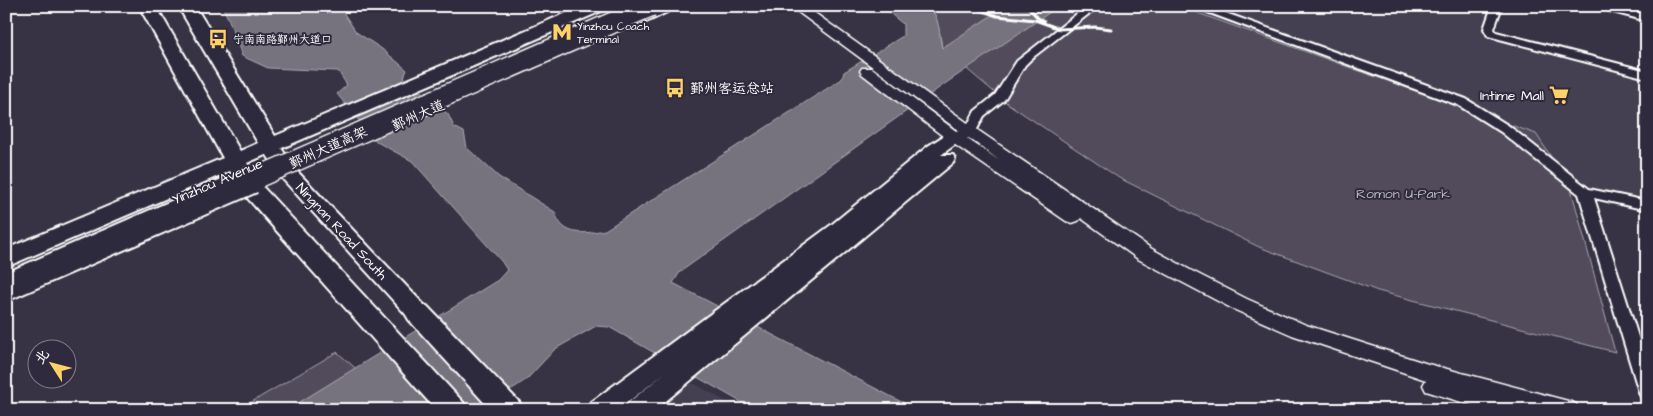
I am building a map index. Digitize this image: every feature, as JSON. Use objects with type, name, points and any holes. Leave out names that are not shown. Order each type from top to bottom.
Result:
[{"type":"highway","name":"Yinzhou Avenue","points":[[6,273],[621,6]]},
{"type":"highway","name":"鄞州大道高架","points":[[6,287],[650,6]]},
{"type":"main road","points":[[148,6],[250,188],[453,410]]},
{"type":"main road","name":"Ningnan Road South","points":[[186,6],[286,172],[506,408]]},
{"type":"main road","points":[[6,259],[271,147],[428,76],[598,6]]},
{"type":"main road","name":"鄞州大道","points":[[6,299],[286,172],[666,6]]},
{"type":"main road","points":[[1611,6],[1647,16]]},
{"type":"main road","points":[[1636,6],[1647,9]]},
{"type":"main road","points":[[599,410],[676,365],[962,138]]},
{"type":"main road","points":[[637,410],[676,365]]},
{"type":"street","points":[[781,6],[962,138],[1133,259],[1231,310],[1305,342],[1427,383],[1517,410]]},
{"type":"street","points":[[796,6],[930,103],[962,138],[1144,254],[1240,304],[1299,330],[1368,353],[1568,410]]},
{"type":"street","points":[[962,138],[979,114],[1000,97],[1021,63],[1094,6]]},
{"type":"street","points":[[1196,6],[1462,102],[1505,129],[1585,192],[1647,206]]},
{"type":"street","points":[[1496,6],[1489,29],[1492,34],[1647,76]]},
{"type":"street","points":[[1585,192],[1647,392]]},
{"type":"shaded area","points":[[222,6],[337,6],[356,32],[382,49],[407,70],[404,77],[448,114],[454,127],[464,132],[467,148],[499,177],[555,212],[558,220],[568,230],[582,233],[605,230],[842,79],[844,72],[903,36],[903,24],[881,6],[928,6],[937,20],[942,48],[1006,6],[1059,6],[946,83],[680,272],[673,283],[917,410],[755,410],[609,327],[596,326],[555,349],[527,379],[481,410],[287,410],[498,280],[507,270],[412,161],[377,142],[337,94],[347,85],[338,71],[268,68],[242,56]]},
{"type":"shaded area","name":"Intime Mall","points":[[1178,6],[1489,6],[1482,33],[1647,79],[1647,201],[1570,185],[1536,134]]},
{"type":"shaded area","points":[[689,384],[695,384],[741,410],[657,410]]},
{"type":"green space","name":"Romon U-Park","points":[[928,6],[1178,6],[1536,134],[1570,185],[1615,352],[1378,291],[1259,247],[1119,178],[1007,103],[942,48],[934,14]]},
{"type":"green space","points":[[337,352],[403,410],[238,410]]},
{"type":"railway","points":[[970,6],[997,16],[1035,20],[1060,29],[1095,27],[1111,29]]},
{"type":"railway","points":[[1027,6],[1038,18],[1044,21]]},
{"type":"place","name":"Yinzhou Coach Terminal","points":[[562,32]]},
{"type":"place","name":"宁南南路鄞州大道口","points":[[218,39]]},
{"type":"place","name":"鄞州客运总站","points":[[675,88]]},
{"type":"place","name":"Intime Mall","points":[[1559,95]]}]
